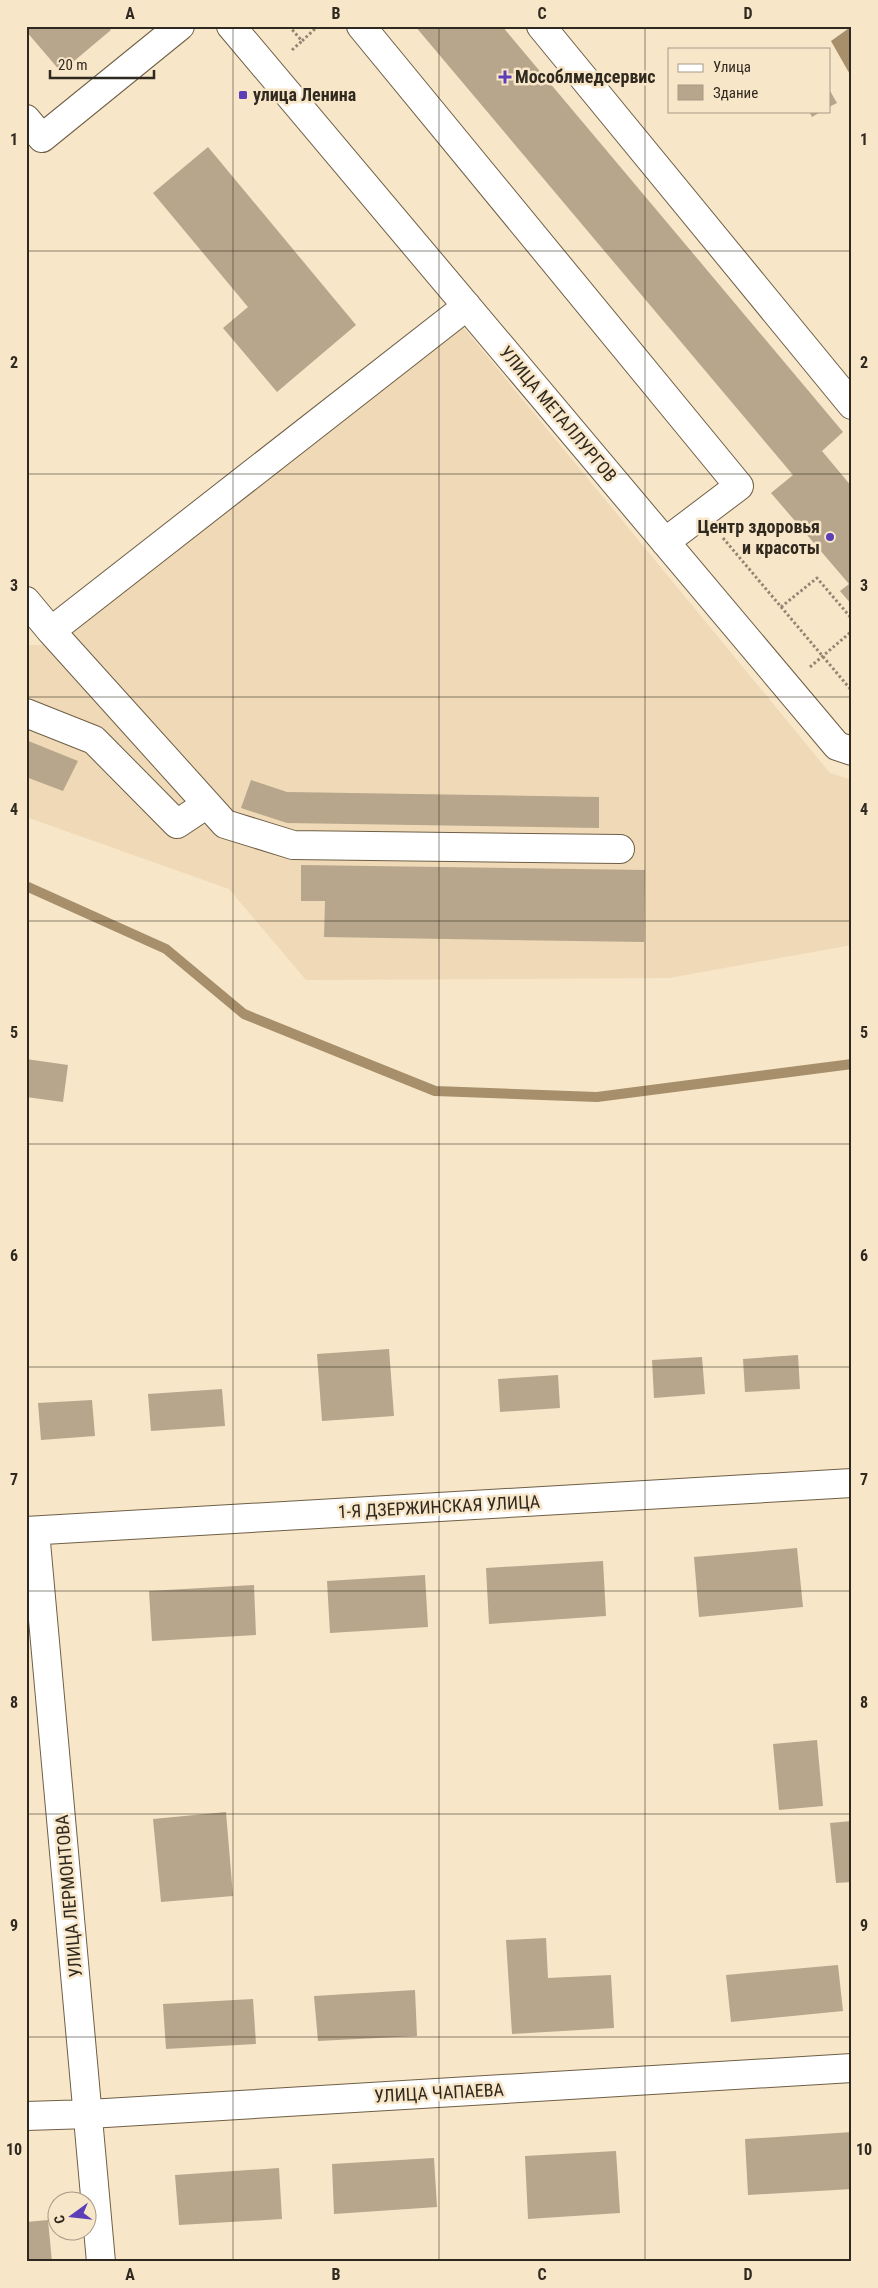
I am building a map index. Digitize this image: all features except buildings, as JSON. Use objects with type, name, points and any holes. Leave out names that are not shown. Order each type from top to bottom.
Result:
[{"type":"street","points":[[26,119],[42,138],[180,26]]},
{"type":"street","name":"УЛИЦА МЕТАЛЛУРГОВ","points":[[231,26],[837,746],[852,751]]},
{"type":"street","points":[[361,26],[739,486],[665,542]]},
{"type":"street","points":[[541,26],[852,405]]},
{"type":"street","points":[[51,631],[467,306]]},
{"type":"street","points":[[26,601],[225,824],[293,845],[620,849]]},
{"type":"street","points":[[26,713],[94,740],[177,824],[207,804]]},
{"type":"street","name":"1-Я ДЗЕРЖИНСКАЯ УЛИЦА","points":[[31,1531],[852,1483]]},
{"type":"street","name":"УЛИЦА ЛЕРМОНТОВА","points":[[31,1531],[89,2114],[101,2262]]},
{"type":"street","name":"УЛИЦА ЧАПАЕВА","points":[[26,2116],[89,2114],[852,2068]]},
{"type":"path","points":[[290,26],[302,41],[318,26]]},
{"type":"path","points":[[703,514],[852,691]]},
{"type":"path","points":[[781,607],[816,578],[852,619]]},
{"type":"path","points":[[787,687],[852,631]]},
{"type":"shaded area","points":[[852,26],[852,78],[831,41]]},
{"type":"shaded area","points":[[463,327],[830,773],[852,780],[852,945],[669,978],[306,980],[229,889],[26,817],[26,645],[52,645]]},
{"type":"waterway","points":[[26,886],[166,949],[244,1014],[435,1091],[597,1097],[852,1064]]},
{"type":"place","name":"Мособлмедсервис","points":[[505,77]]},
{"type":"place","name":"улица Ленина","points":[[243,95]]},
{"type":"place","name":"Центр здоровья и красоты","points":[[830,537]]}]
